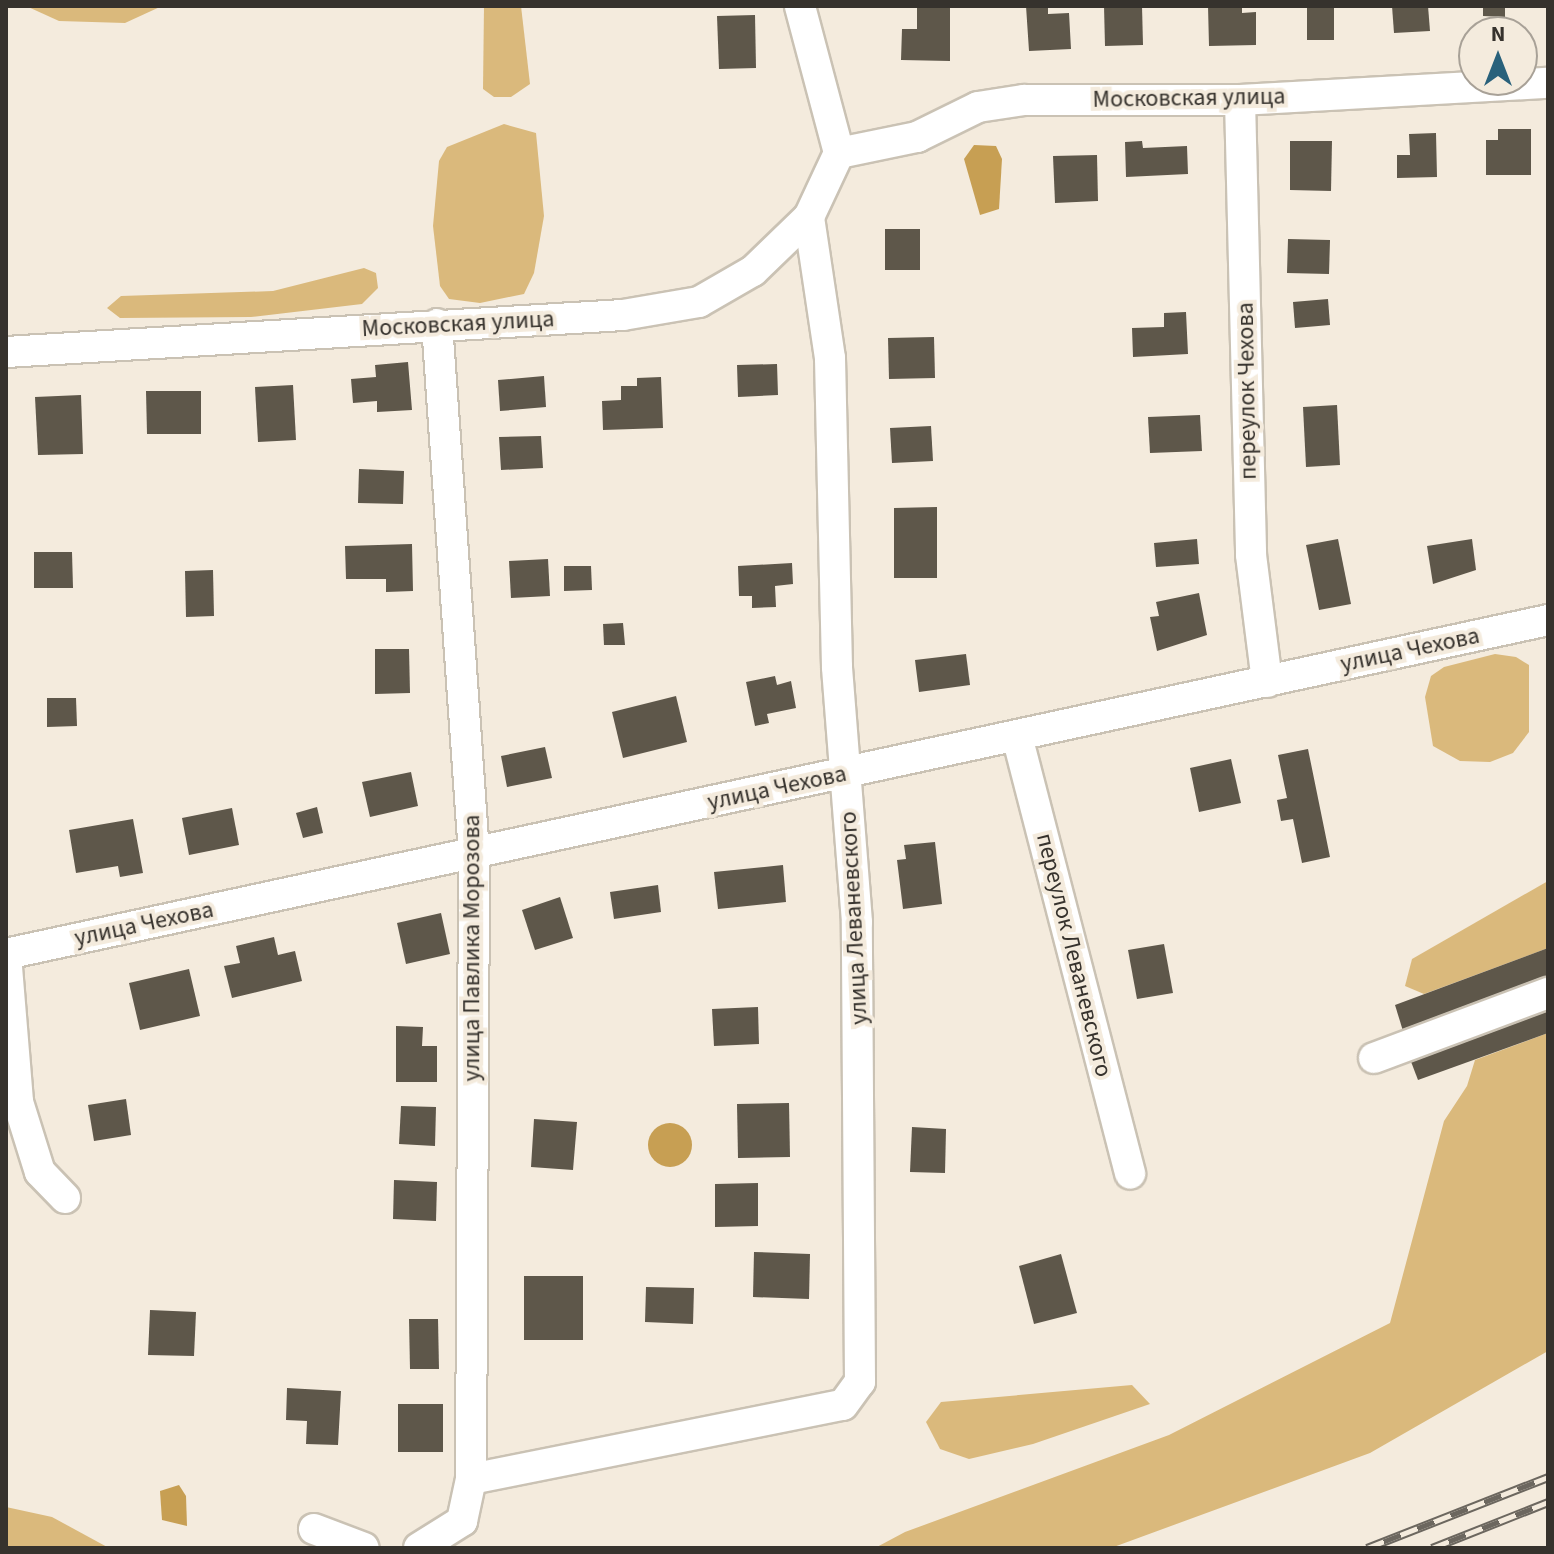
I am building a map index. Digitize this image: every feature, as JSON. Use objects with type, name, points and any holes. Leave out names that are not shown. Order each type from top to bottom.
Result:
[{"type":"street","points":[[800,6],[839,153]]},
{"type":"street","name":"Московская улица","points":[[6,352],[623,315],[699,302],[753,271],[809,217],[839,153],[917,137],[978,107],[1024,100],[1240,100],[1548,83]]},
{"type":"street","name":"переулок Чехова","points":[[1240,100],[1251,555],[1267,682]]},
{"type":"street","name":"улица Леваневского","points":[[471,1479],[843,1405],[860,1382],[857,937],[837,667],[830,358],[809,217]]},
{"type":"street","name":"улица Павлика Морозова","points":[[419,1548],[462,1521],[471,1479],[474,854],[437,324]]},
{"type":"street","name":"улица Чехова","points":[[6,954],[1548,620]]},
{"type":"street","name":"переулок Леваневского","points":[[1017,736],[1130,1174]]},
{"type":"street","points":[[6,954],[18,1102],[40,1172],[65,1198]]},
{"type":"street","points":[[1374,1058],[1548,993]]},
{"type":"street","points":[[314,1529],[364,1548]]},
{"type":"shaded area","points":[[26,6],[162,6],[125,23],[59,21]]},
{"type":"shaded area","points":[[484,6],[521,6],[530,84],[511,97],[494,97],[483,89]]},
{"type":"shaded area","points":[[504,124],[536,133],[544,216],[534,273],[524,294],[480,303],[449,299],[440,286],[433,226],[439,161],[447,147]]},
{"type":"shaded area","points":[[974,145],[996,146],[1002,159],[999,209],[980,215],[964,159]]},
{"type":"shaded area","points":[[364,268],[376,273],[378,288],[362,304],[251,317],[120,318],[107,308],[121,296],[273,291]]},
{"type":"shaded area","points":[[1495,654],[1516,657],[1529,665],[1529,732],[1513,753],[1490,762],[1460,761],[1433,746],[1425,697],[1431,676],[1444,667]]},
{"type":"shaded area","points":[[1548,881],[1548,948],[1424,994],[1405,986],[1412,959]]},
{"type":"shaded area","points":[[1548,1033],[1548,1351],[1370,1453],[1111,1548],[875,1548],[905,1532],[1169,1435],[1390,1323],[1444,1121],[1467,1086],[1475,1060]]},
{"type":"shaded area","points":[[670,1123],[686,1129],[692,1145],[686,1161],[670,1167],[654,1161],[648,1145],[654,1129]]},
{"type":"shaded area","points":[[1132,1385],[1150,1404],[1033,1444],[969,1459],[940,1449],[926,1422],[941,1402]]},
{"type":"shaded area","points":[[179,1485],[186,1496],[187,1526],[162,1520],[160,1491]]},
{"type":"shaded area","points":[[6,1507],[52,1517],[109,1548],[6,1548]]},
{"type":"building","points":[[917,6],[950,6],[950,61],[901,60],[902,29],[917,29]]},
{"type":"building","points":[[1026,6],[1048,6],[1048,14],[1069,13],[1071,49],[1029,51]]},
{"type":"building","points":[[1104,6],[1142,6],[1143,45],[1105,46]]},
{"type":"building","points":[[1208,6],[1242,6],[1242,13],[1256,12],[1256,45],[1209,46]]},
{"type":"building","points":[[1307,6],[1334,6],[1334,40],[1307,40]]},
{"type":"building","points":[[1392,6],[1428,6],[1430,31],[1394,33]]},
{"type":"building","points":[[1483,6],[1505,6],[1505,16],[1483,16]]},
{"type":"building","points":[[755,15],[756,68],[719,69],[717,16]]},
{"type":"building","points":[[1498,129],[1531,129],[1531,175],[1486,175],[1486,140],[1498,140]]},
{"type":"building","points":[[1436,133],[1437,177],[1397,178],[1397,155],[1410,155],[1409,134]]},
{"type":"building","points":[[1142,141],[1143,148],[1187,146],[1188,174],[1126,177],[1125,142]]},
{"type":"building","points":[[1290,141],[1332,141],[1331,191],[1290,190]]},
{"type":"building","points":[[1097,155],[1098,201],[1055,203],[1053,156]]},
{"type":"building","points":[[885,229],[920,229],[920,270],[885,270]]},
{"type":"building","points":[[1288,239],[1330,240],[1329,274],[1287,273]]},
{"type":"building","points":[[1328,299],[1330,325],[1295,328],[1293,302]]},
{"type":"building","points":[[1186,312],[1188,354],[1133,357],[1132,328],[1164,327],[1164,313]]},
{"type":"building","points":[[934,337],[935,378],[889,379],[888,338]]},
{"type":"building","points":[[408,362],[412,410],[377,412],[377,401],[353,403],[351,379],[376,377],[375,365]]},
{"type":"building","points":[[777,364],[778,395],[738,397],[737,365]]},
{"type":"building","points":[[544,376],[546,407],[500,411],[498,380]]},
{"type":"building","points":[[661,377],[663,428],[603,430],[602,401],[621,400],[621,386],[637,386],[637,378]]},
{"type":"building","points":[[293,385],[296,440],[258,442],[255,387]]},
{"type":"building","points":[[146,391],[201,391],[201,434],[147,434]]},
{"type":"building","points":[[81,395],[83,454],[38,455],[35,397]]},
{"type":"building","points":[[1337,405],[1340,465],[1306,467],[1303,407]]},
{"type":"building","points":[[1200,415],[1202,451],[1150,453],[1148,417]]},
{"type":"building","points":[[931,426],[933,461],[892,463],[890,428]]},
{"type":"building","points":[[541,436],[543,468],[501,470],[499,437]]},
{"type":"building","points":[[359,469],[404,471],[403,504],[358,503]]},
{"type":"building","points":[[937,507],[937,578],[894,578],[894,508]]},
{"type":"building","points":[[1197,539],[1199,564],[1156,567],[1154,543]]},
{"type":"building","points":[[1338,539],[1351,604],[1319,610],[1306,545]]},
{"type":"building","points":[[1472,539],[1476,570],[1433,584],[1427,546]]},
{"type":"building","points":[[412,544],[413,591],[386,592],[386,579],[346,579],[345,546]]},
{"type":"building","points":[[34,552],[72,552],[73,588],[34,588]]},
{"type":"building","points":[[548,559],[550,596],[511,598],[509,561]]},
{"type":"building","points":[[792,563],[793,584],[775,586],[776,607],[752,608],[752,596],[739,596],[738,566]]},
{"type":"building","points":[[564,566],[591,566],[592,590],[564,591]]},
{"type":"building","points":[[213,570],[214,616],[186,617],[185,571]]},
{"type":"building","points":[[1199,593],[1207,635],[1157,651],[1150,617],[1159,616],[1156,602]]},
{"type":"building","points":[[623,623],[625,645],[604,645],[603,624]]},
{"type":"building","points":[[375,649],[409,649],[410,693],[375,694]]},
{"type":"building","points":[[966,654],[970,685],[919,692],[915,660]]},
{"type":"building","points":[[775,676],[777,685],[791,681],[796,708],[767,714],[769,723],[755,726],[746,682]]},
{"type":"building","points":[[676,696],[687,742],[623,758],[612,712]]},
{"type":"building","points":[[47,698],[76,698],[77,726],[47,727]]},
{"type":"building","points":[[545,747],[552,778],[507,787],[501,756]]},
{"type":"building","points":[[1308,749],[1330,857],[1302,863],[1293,819],[1281,821],[1277,800],[1287,798],[1278,755]]},
{"type":"building","points":[[1231,759],[1241,803],[1199,812],[1190,768]]},
{"type":"building","points":[[411,772],[418,806],[370,817],[362,782]]},
{"type":"building","points":[[317,807],[323,833],[303,838],[296,813]]},
{"type":"building","points":[[232,808],[239,845],[189,855],[182,818]]},
{"type":"building","points":[[133,819],[143,873],[120,877],[118,866],[76,873],[69,830]]},
{"type":"building","points":[[935,842],[942,904],[903,909],[897,860],[906,859],[904,845]]},
{"type":"building","points":[[783,865],[786,902],[718,909],[714,872]]},
{"type":"building","points":[[658,885],[661,912],[614,919],[610,892]]},
{"type":"building","points":[[560,897],[573,938],[535,950],[522,910]]},
{"type":"building","points":[[441,913],[450,954],[406,964],[397,923]]},
{"type":"building","points":[[274,937],[278,955],[295,951],[302,981],[232,998],[224,966],[240,963],[236,946]]},
{"type":"building","points":[[1164,944],[1173,993],[1137,999],[1128,950]]},
{"type":"building","points":[[1548,948],[1548,977],[1403,1031],[1395,1005]]},
{"type":"building","points":[[189,969],[200,1016],[140,1030],[129,983]]},
{"type":"building","points":[[758,1007],[759,1044],[714,1046],[712,1009]]},
{"type":"building","points":[[1548,1008],[1548,1033],[1418,1080],[1410,1059]]},
{"type":"building","points":[[396,1026],[423,1027],[422,1046],[437,1046],[437,1082],[396,1082]]},
{"type":"building","points":[[126,1099],[131,1135],[94,1141],[88,1105]]},
{"type":"building","points":[[789,1103],[790,1157],[738,1158],[737,1104]]},
{"type":"building","points":[[401,1106],[436,1107],[435,1146],[399,1144]]},
{"type":"building","points":[[534,1119],[577,1122],[573,1170],[531,1167]]},
{"type":"building","points":[[912,1127],[946,1129],[945,1173],[910,1172]]},
{"type":"building","points":[[394,1180],[437,1182],[436,1221],[393,1219]]},
{"type":"building","points":[[758,1183],[758,1226],[715,1227],[715,1184]]},
{"type":"building","points":[[754,1252],[810,1254],[809,1299],[753,1297]]},
{"type":"building","points":[[1061,1254],[1077,1313],[1034,1324],[1019,1266]]},
{"type":"building","points":[[524,1276],[583,1276],[583,1340],[524,1340]]},
{"type":"building","points":[[646,1287],[694,1288],[693,1324],[645,1322]]},
{"type":"building","points":[[150,1310],[196,1312],[194,1356],[148,1355]]},
{"type":"building","points":[[409,1319],[438,1319],[439,1369],[410,1369]]},
{"type":"building","points":[[287,1388],[341,1391],[338,1445],[306,1444],[307,1421],[286,1420]]},
{"type":"building","points":[[398,1404],[443,1404],[443,1452],[398,1452]]},
{"type":"railway","points":[[1367,1548],[1548,1477]]},
{"type":"railway","points":[[1432,1548],[1548,1502]]}]
